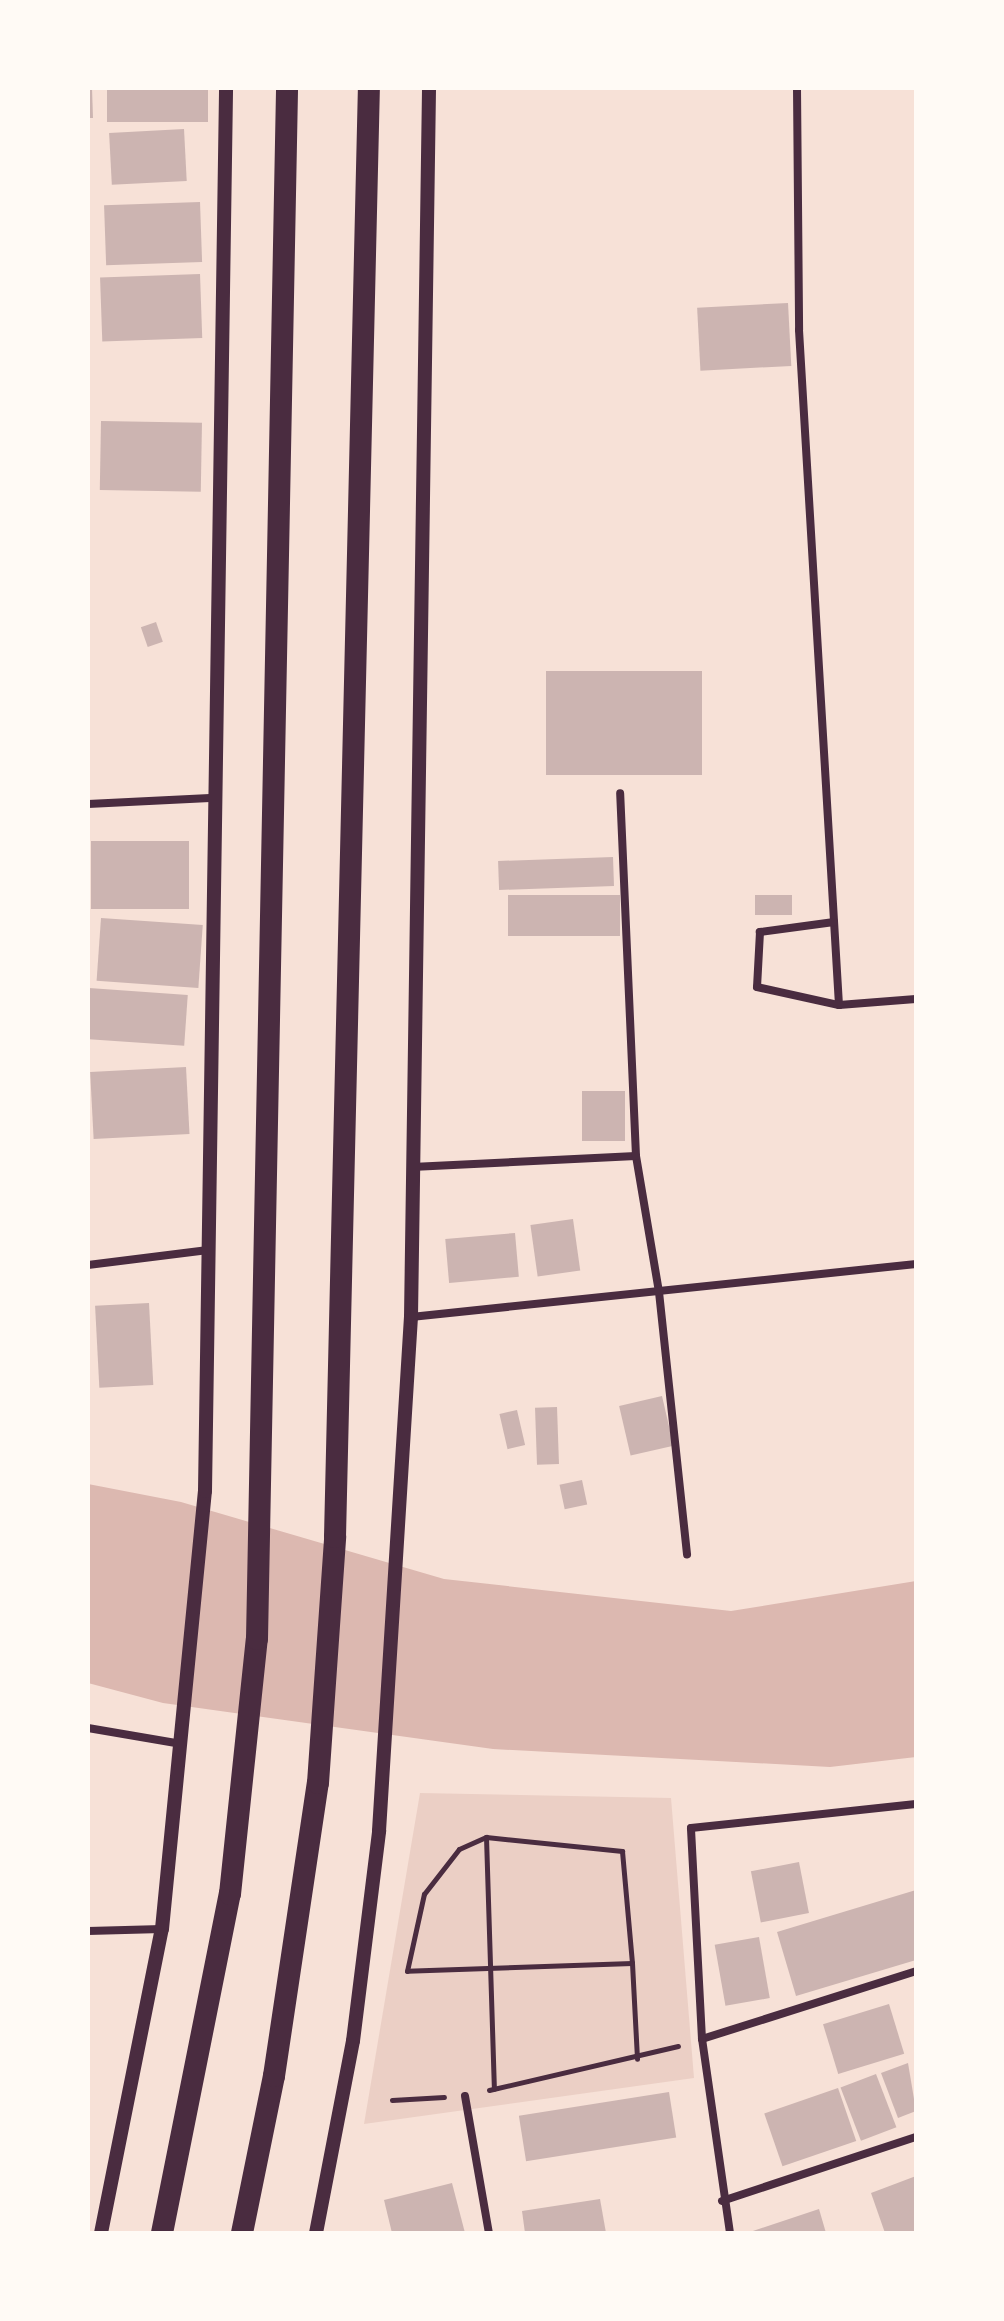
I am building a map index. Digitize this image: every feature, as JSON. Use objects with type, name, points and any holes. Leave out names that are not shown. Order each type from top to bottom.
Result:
[{"type":"highway","points":[[162,2233],[199,2063],[246,1776],[263,1499],[287,88]]},
{"type":"highway","points":[[242,2233],[274,2076],[318,1783],[335,1537],[369,88]]},
{"type":"street","points":[[101,2233],[162,1929],[184,1744],[205,1491],[210,798],[226,88]]},
{"type":"street","points":[[316,2233],[353,2041],[385,1740],[411,1317],[429,88]]},
{"type":"street","points":[[797,88],[799,330],[839,1005]]},
{"type":"street","points":[[620,793],[636,1156],[659,1292],[687,1555]]},
{"type":"street","points":[[88,804],[210,798]]},
{"type":"street","points":[[834,922],[760,932],[757,987],[839,1005],[916,999]]},
{"type":"street","points":[[412,1167],[636,1156]]},
{"type":"street","points":[[88,1265],[208,1250]]},
{"type":"street","points":[[411,1317],[916,1264]]},
{"type":"street","points":[[88,1728],[184,1744]]},
{"type":"street","points":[[730,2233],[722,2201],[702,2039],[691,1828],[916,1804]]},
{"type":"street","points":[[88,1931],[162,1929]]},
{"type":"street","points":[[702,2039],[916,1971]]},
{"type":"street","points":[[465,2096],[489,2233]]},
{"type":"street","points":[[722,2201],[916,2137]]},
{"type":"path","points":[[632,1963],[407,1971],[424,1894],[459,1849],[486,1837],[622,1851],[632,1963],[637,2059]]},
{"type":"path","points":[[486,1837],[486,1967],[494,2089]]},
{"type":"path","points":[[392,2100],[465,2096],[637,2059],[702,2039]]},
{"type":"shaded area","points":[[88,1484],[181,1502],[444,1579],[731,1611],[916,1581],[916,1757],[830,1767],[493,1749],[163,1703],[88,1683]]},
{"type":"shaded area","points":[[420,1793],[671,1798],[694,2078],[364,2124]]},
{"type":"building","points":[[88,88],[92,88],[93,118],[88,118]]},
{"type":"building","points":[[107,88],[208,88],[208,122],[107,122]]},
{"type":"building","points":[[184,129],[187,181],[112,185],[109,133]]},
{"type":"building","points":[[200,202],[202,262],[106,265],[104,205]]},
{"type":"building","points":[[200,274],[202,338],[102,341],[100,277]]},
{"type":"building","points":[[788,303],[791,366],[700,371],[697,308]]},
{"type":"building","points":[[101,421],[202,423],[201,492],[100,490]]},
{"type":"building","points":[[156,622],[163,642],[148,647],[141,627]]},
{"type":"building","points":[[546,671],[702,671],[702,775],[546,775]]},
{"type":"building","points":[[91,841],[189,841],[189,909],[91,909]]},
{"type":"building","points":[[613,857],[614,886],[499,890],[498,861]]},
{"type":"building","points":[[508,895],[620,895],[620,936],[508,936]]},
{"type":"building","points":[[755,895],[792,895],[792,915],[755,915]]},
{"type":"building","points":[[101,918],[203,925],[198,988],[97,981]]},
{"type":"building","points":[[89,988],[188,995],[184,1046],[88,1039]]},
{"type":"building","points":[[186,1067],[190,1134],[94,1139],[90,1072]]},
{"type":"building","points":[[582,1091],[625,1091],[625,1141],[582,1141]]},
{"type":"building","points":[[573,1219],[580,1270],[538,1276],[530,1225]]},
{"type":"building","points":[[515,1233],[519,1277],[449,1283],[445,1239]]},
{"type":"building","points":[[149,1303],[153,1385],[99,1388],[95,1306]]},
{"type":"building","points":[[662,1396],[673,1446],[631,1456],[619,1406]]},
{"type":"building","points":[[557,1407],[559,1464],[537,1465],[535,1408]]},
{"type":"building","points":[[517,1410],[525,1445],[508,1449],[499,1414]]},
{"type":"building","points":[[582,1480],[587,1504],[565,1509],[560,1485]]},
{"type":"building","points":[[799,1862],[809,1913],[761,1922],[751,1871]]},
{"type":"building","points":[[916,1890],[916,1960],[796,1996],[777,1932]]},
{"type":"building","points":[[759,1937],[770,1998],[725,2006],[715,1945]]},
{"type":"building","points":[[889,2004],[904,2054],[838,2074],[823,2024]]},
{"type":"building","points":[[908,2063],[916,2111],[898,2118],[881,2073]]},
{"type":"building","points":[[876,2074],[896,2127],[861,2141],[841,2088]]},
{"type":"building","points":[[838,2088],[856,2141],[782,2166],[764,2113]]},
{"type":"building","points":[[669,2092],[676,2137],[526,2161],[519,2116]]},
{"type":"building","points":[[916,2176],[916,2233],[885,2233],[871,2193]]},
{"type":"building","points":[[452,2183],[465,2233],[392,2233],[384,2200]]},
{"type":"building","points":[[600,2199],[606,2233],[525,2233],[522,2211]]},
{"type":"building","points":[[819,2209],[826,2233],[750,2233],[750,2232]]}]
